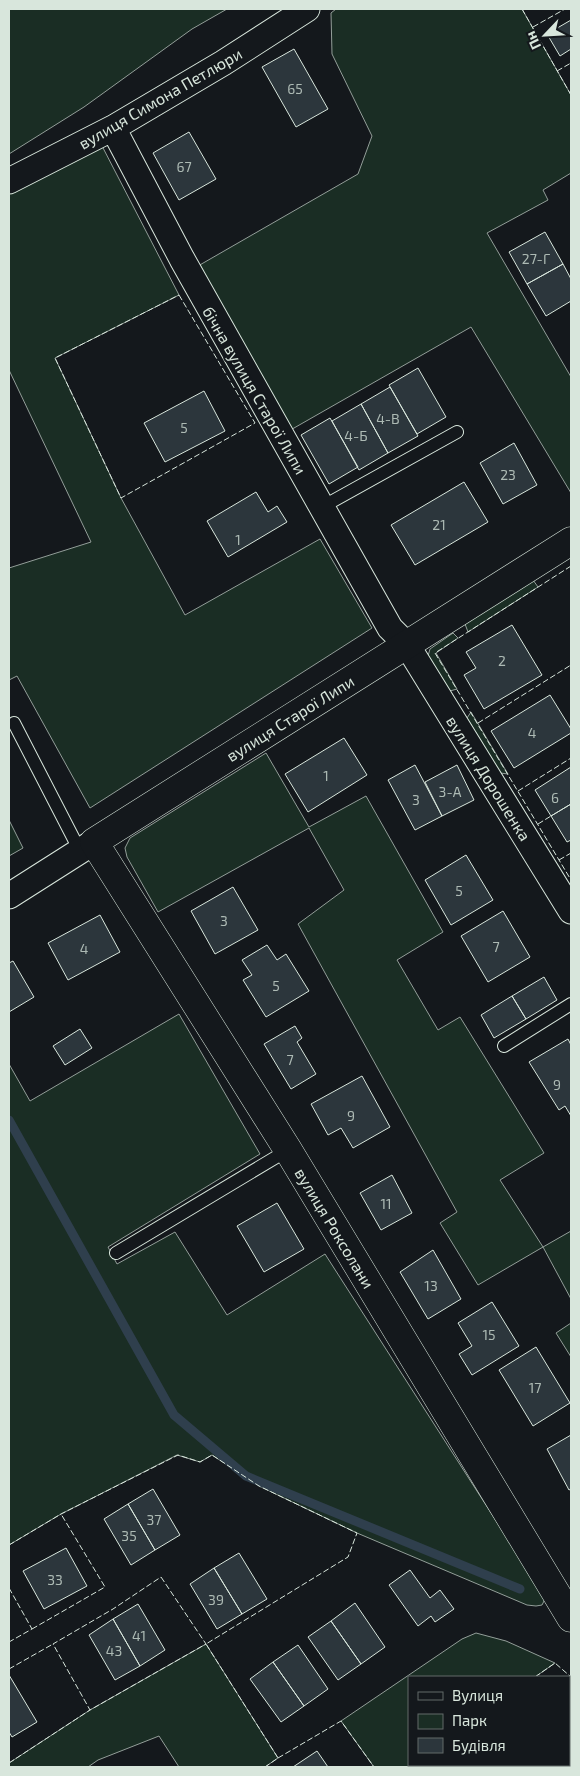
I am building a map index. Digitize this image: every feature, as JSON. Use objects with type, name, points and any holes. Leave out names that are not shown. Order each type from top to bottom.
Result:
[{"type":"street","name":"вулиця Симона Петлюри","points":[[9,181],[113,128],[223,63],[307,9]]},
{"type":"street","name":"бічна вулиця Старої Липи","points":[[113,128],[191,276],[390,628],[407,645]]},
{"type":"street","name":"вулиця Старої Липи","points":[[9,896],[571,542]]},
{"type":"street","name":"вулиця Дорошенка","points":[[407,645],[571,911]]},
{"type":"street","name":"вулиця Роксолани","points":[[87,846],[288,1150],[571,1618]]},
{"type":"lane","points":[[322,507],[456,432]]},
{"type":"lane","points":[[14,722],[87,846]]},
{"type":"lane","points":[[504,1046],[571,1004]]},
{"type":"lane","points":[[116,1253],[288,1150]]},
{"type":"green space","points":[[9,9],[227,9],[192,29],[84,107],[9,154]]},
{"type":"green space","points":[[336,9],[522,9],[571,95],[571,173],[543,190],[548,200],[487,233],[571,377],[571,493],[471,327],[287,432],[198,266],[358,174],[372,136],[332,54],[331,13]]},
{"type":"green space","points":[[101,144],[179,295],[55,358],[121,498],[185,615],[320,539],[372,628],[90,808],[17,676],[9,680],[9,568],[91,542],[9,370],[9,194]]},
{"type":"green space","points":[[533,580],[538,587],[468,632],[465,624]]},
{"type":"green space","points":[[453,633],[458,638],[436,653],[457,689],[450,691],[428,656],[430,649]]},
{"type":"green space","points":[[471,712],[508,774],[500,773],[467,718]]},
{"type":"green space","points":[[266,753],[309,827],[366,796],[443,932],[397,960],[438,1030],[460,1017],[544,1153],[500,1180],[543,1247],[478,1285],[440,1223],[457,1212],[298,924],[344,890],[309,828],[158,912],[127,857],[125,848],[130,838]]},
{"type":"green space","points":[[9,820],[23,848],[9,856]]},
{"type":"green space","points":[[179,1014],[260,1154],[108,1247],[117,1264],[175,1232],[227,1315],[325,1254],[543,1594],[545,1599],[542,1605],[527,1605],[357,1533],[259,1486],[212,1455],[200,1462],[177,1455],[61,1514],[9,1545],[9,1064],[30,1101]]},
{"type":"green space","points":[[571,1231],[571,1299],[543,1247]]},
{"type":"green space","points":[[571,1323],[571,1357],[556,1333]]},
{"type":"green space","points":[[476,1633],[506,1641],[555,1663],[536,1676],[408,1676],[410,1766],[374,1767],[341,1721],[462,1639]]},
{"type":"green space","points":[[206,1644],[278,1758],[265,1767],[179,1767],[159,1736],[98,1760],[88,1767],[9,1767],[9,1763],[90,1710]]},
{"type":"building","points":[[571,20],[571,49],[560,56],[547,34]]},
{"type":"building","points":[[294,49],[328,109],[296,127],[262,67]]},
{"type":"building","points":[[189,132],[216,179],[179,200],[153,153]]},
{"type":"building","points":[[545,232],[563,264],[527,284],[509,252]]},
{"type":"building","points":[[563,264],[571,279],[571,301],[546,316],[527,284]]},
{"type":"building","points":[[418,368],[446,417],[417,434],[389,385]]},
{"type":"building","points":[[390,387],[418,436],[388,453],[361,404]]},
{"type":"building","points":[[204,391],[225,431],[165,462],[144,423]]},
{"type":"building","points":[[361,404],[388,453],[359,470],[332,421]]},
{"type":"building","points":[[330,418],[358,467],[329,484],[301,435]]},
{"type":"building","points":[[514,443],[537,485],[503,504],[480,463]]},
{"type":"building","points":[[464,482],[488,522],[415,565],[391,525]]},
{"type":"building","points":[[256,492],[268,512],[277,506],[287,522],[228,557],[207,521]]},
{"type":"building","points":[[512,625],[542,675],[484,709],[464,675],[476,668],[466,652]]},
{"type":"building","points":[[550,695],[571,729],[571,733],[514,768],[491,731]]},
{"type":"building","points":[[344,738],[367,775],[308,812],[285,774]]},
{"type":"building","points":[[415,765],[442,816],[415,830],[388,780]]},
{"type":"building","points":[[457,765],[474,800],[442,816],[425,782]]},
{"type":"building","points":[[571,767],[571,804],[551,816],[535,790]]},
{"type":"building","points":[[571,804],[571,840],[567,842],[551,816]]},
{"type":"building","points":[[466,855],[493,900],[451,925],[425,880]]},
{"type":"building","points":[[233,887],[258,930],[215,954],[191,911]]},
{"type":"building","points":[[503,911],[530,957],[488,982],[461,936]]},
{"type":"building","points":[[100,915],[120,952],[68,980],[48,943]]},
{"type":"building","points":[[267,945],[277,960],[286,954],[309,991],[266,1017],[243,980],[252,975],[242,960]]},
{"type":"building","points":[[13,961],[34,997],[9,1012],[9,963]]},
{"type":"building","points":[[544,977],[557,1000],[526,1019],[512,996]]},
{"type":"building","points":[[512,996],[526,1019],[494,1038],[481,1015]]},
{"type":"building","points":[[295,1026],[302,1038],[297,1042],[316,1074],[291,1089],[264,1044]]},
{"type":"building","points":[[80,1029],[92,1048],[65,1065],[53,1046]]},
{"type":"building","points":[[568,1039],[571,1045],[571,1116],[565,1106],[559,1110],[529,1062]]},
{"type":"building","points":[[362,1076],[390,1127],[353,1148],[341,1128],[328,1135],[311,1104]]},
{"type":"building","points":[[392,1175],[412,1213],[381,1230],[360,1193]]},
{"type":"building","points":[[277,1203],[304,1249],[264,1272],[237,1226]]},
{"type":"building","points":[[433,1250],[461,1299],[428,1319],[400,1272]]},
{"type":"building","points":[[492,1302],[519,1346],[472,1375],[459,1354],[472,1346],[458,1323]]},
{"type":"building","points":[[536,1347],[570,1403],[533,1426],[499,1370]]},
{"type":"building","points":[[571,1435],[571,1489],[569,1490],[547,1449]]},
{"type":"building","points":[[153,1489],[180,1535],[155,1550],[128,1504]]},
{"type":"building","points":[[128,1504],[155,1550],[131,1565],[104,1519]]},
{"type":"building","points":[[66,1548],[87,1586],[44,1609],[23,1571]]},
{"type":"building","points":[[239,1553],[267,1599],[242,1614],[214,1568]]},
{"type":"building","points":[[214,1568],[242,1614],[217,1629],[190,1584]]},
{"type":"building","points":[[410,1570],[430,1598],[440,1590],[454,1609],[435,1622],[431,1616],[418,1626],[389,1585]]},
{"type":"building","points":[[355,1603],[385,1647],[361,1664],[331,1621]]},
{"type":"building","points":[[138,1604],[165,1650],[140,1666],[113,1619]]},
{"type":"building","points":[[113,1619],[140,1666],[115,1680],[89,1635]]},
{"type":"building","points":[[331,1621],[361,1664],[338,1680],[308,1637]]},
{"type":"building","points":[[298,1645],[328,1689],[304,1706],[273,1662]]},
{"type":"building","points":[[273,1662],[304,1706],[281,1722],[250,1679]]},
{"type":"building","points":[[9,1675],[37,1722],[12,1737],[9,1732]]},
{"type":"building","points":[[317,1751],[328,1767],[293,1767]]},
{"type":"building","points":[[453,1766],[454,1767],[424,1767]]},
{"type":"waterway","points":[[9,1120],[174,1415],[246,1476],[520,1589]]},
{"type":"fence","points":[[522,9],[571,95]]},
{"type":"fence","points":[[533,27],[565,9]]},
{"type":"fence","points":[[557,71],[571,63]]},
{"type":"fence","points":[[179,295],[255,423],[121,498],[55,358],[179,295]]},
{"type":"fence","points":[[571,566],[435,653],[571,880]]},
{"type":"fence","points":[[478,723],[571,665]]},
{"type":"fence","points":[[518,791],[571,758]]},
{"type":"fence","points":[[538,824],[551,816]]},
{"type":"fence","points":[[559,860],[571,853]]},
{"type":"fence","points":[[9,1545],[61,1514],[178,1455],[200,1462],[212,1455],[259,1486],[357,1533],[348,1557],[206,1644],[278,1758],[265,1767]]},
{"type":"fence","points":[[32,1629],[105,1587],[61,1514]]},
{"type":"fence","points":[[161,1577],[206,1644],[90,1710],[53,1644],[113,1609],[161,1577]]},
{"type":"fence","points":[[9,1588],[32,1629],[9,1642]]},
{"type":"fence","points":[[9,1669],[53,1644]]},
{"type":"fence","points":[[536,1676],[555,1663],[570,1676]]},
{"type":"fence","points":[[9,1763],[90,1710]]},
{"type":"fence","points":[[278,1758],[341,1721],[374,1767]]}]
